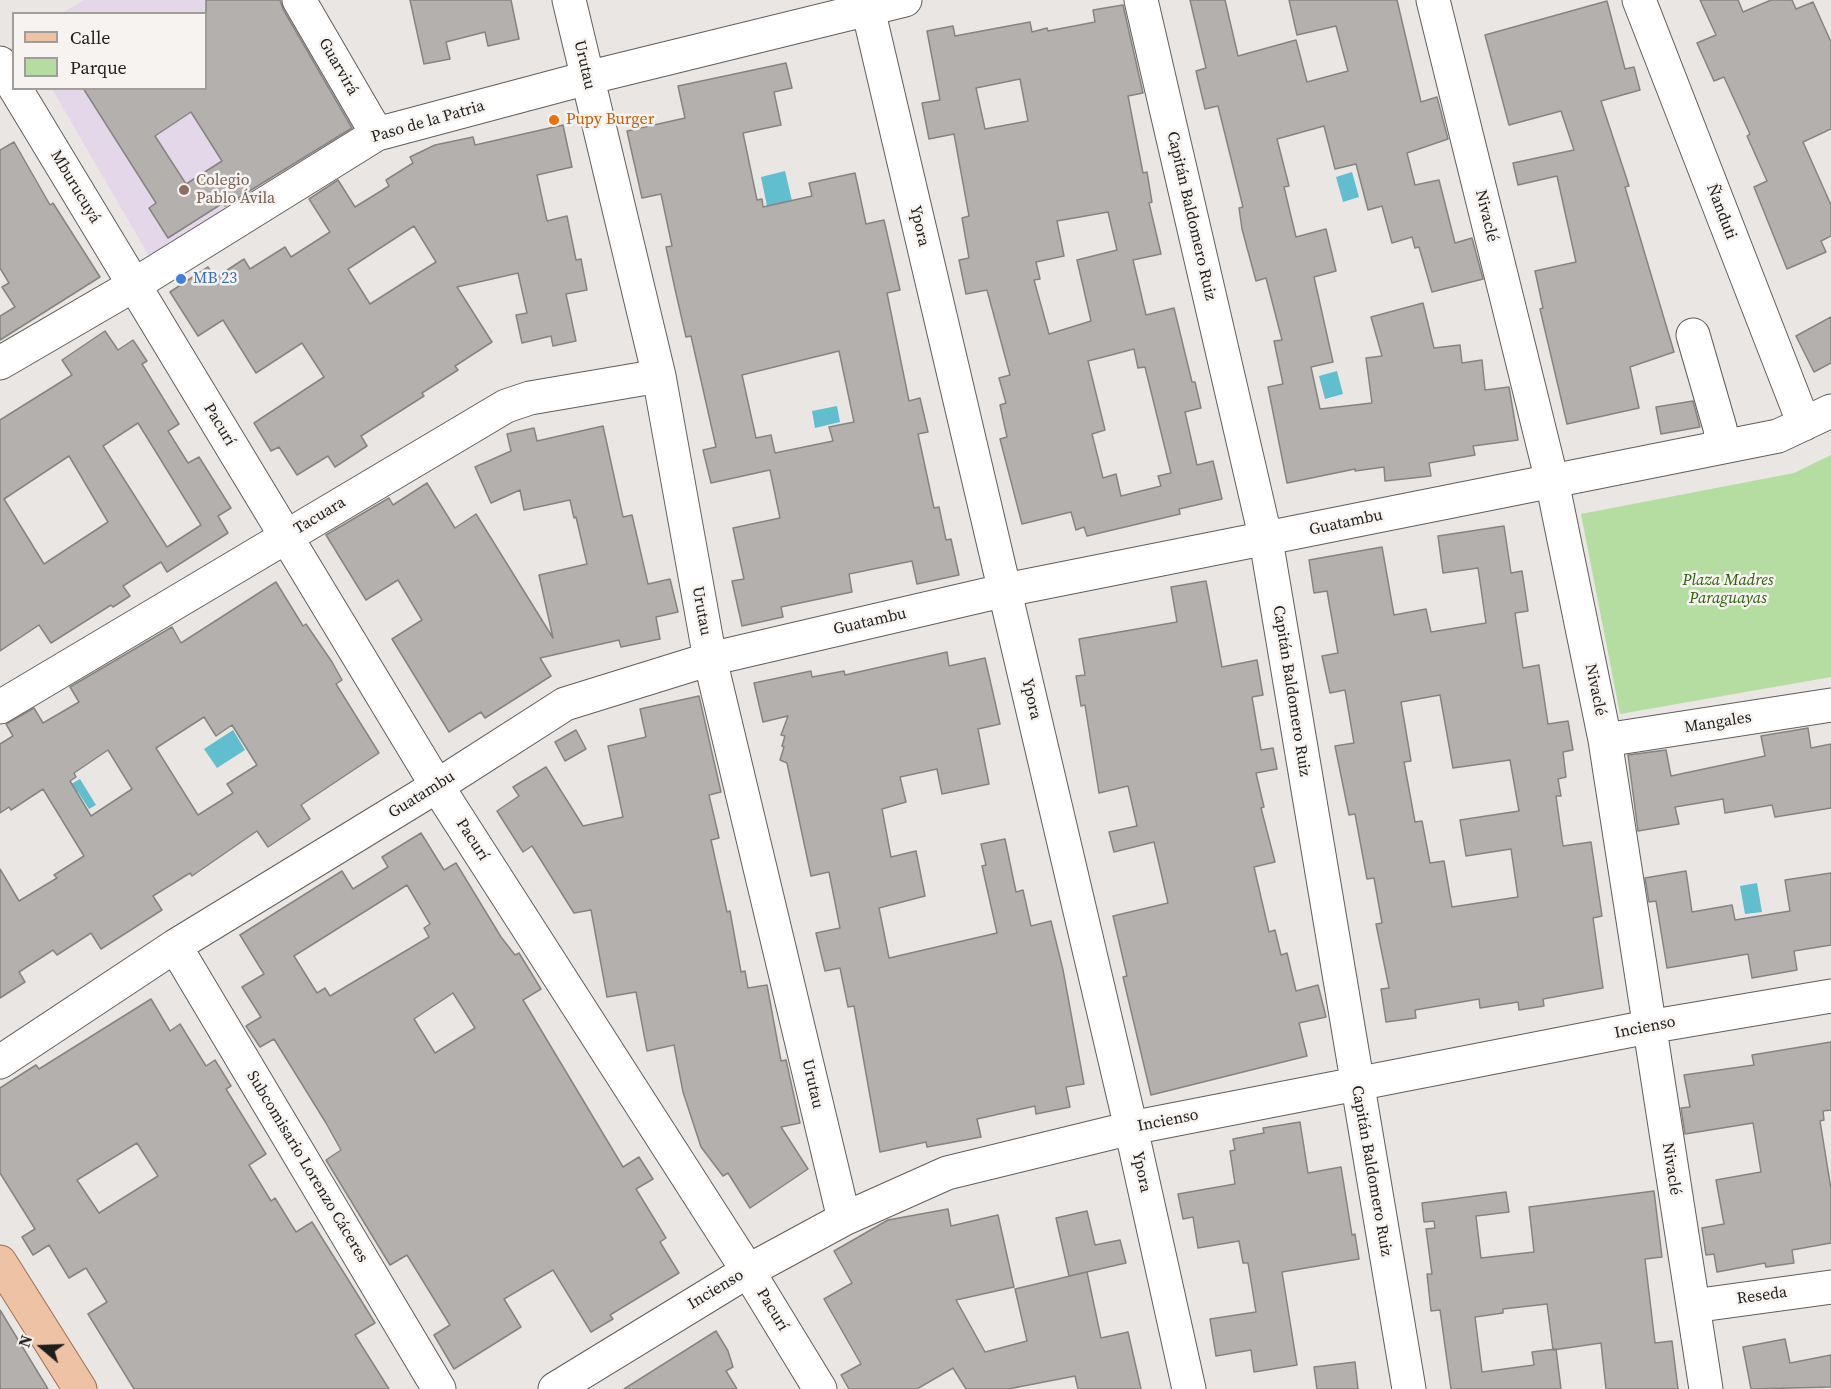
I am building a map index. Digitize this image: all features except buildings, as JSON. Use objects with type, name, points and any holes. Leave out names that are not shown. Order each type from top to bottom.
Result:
[{"type":"main road","points":[[0,1262],[80,1389]]},
{"type":"street","name":"Guarvirá","points":[[299,0],[376,134]]},
{"type":"street","name":"Urutau","points":[[568,0],[659,376],[710,659],[844,1219]]},
{"type":"street","name":"Paso de la Patria","points":[[0,363],[134,285],[376,134],[587,78],[905,0]]},
{"type":"street","name":"Capitán Baldomero Ruiz","points":[[1141,0],[1266,540],[1409,1389]]},
{"type":"street","name":"Nivaclé","points":[[1433,0],[1552,481],[1605,740],[1706,1389]]},
{"type":"street","name":"Ñanduti","points":[[1639,0],[1818,418]]},
{"type":"street","name":"Ypora","points":[[867,9],[1006,590],[1189,1389]]},
{"type":"street","name":"Mburucuyá","points":[[0,63],[12,84]]},
{"type":"street","name":"Mburucuyá","points":[[16,90],[134,285]]},
{"type":"street","name":"Pacurí","points":[[134,285],[437,786],[748,1271],[820,1389]]},
{"type":"street","points":[[1693,335],[1720,428],[1722,447]]},
{"type":"street","name":"Tacuara","points":[[0,707],[506,406],[530,398],[659,376]]},
{"type":"street","name":"Guatambu","points":[[0,1062],[175,946],[437,786],[566,704],[710,659],[1006,590],[1266,540],[1778,436],[1818,418]]},
{"type":"street","name":"Mangales","points":[[1605,740],[1831,705]]},
{"type":"street","name":"Subcomisario Lorenzo Cáceres","points":[[175,946],[439,1389]]},
{"type":"street","name":"Incienso","points":[[555,1389],[748,1271],[844,1219],[947,1173],[1131,1128],[1648,1028],[1831,996]]},
{"type":"street","name":"Reseda","points":[[1693,1306],[1831,1287]]},
{"type":"shaded area","name":"Colegio Pablo Ávila","points":[[84,0],[290,0],[364,125],[149,256],[53,90],[207,90],[207,12],[64,12]]},
{"type":"green space","name":"Plaza Madres Paraguayas","points":[[1831,455],[1831,677],[1620,714],[1581,514],[1794,473]]},
{"type":"water","points":[[785,171],[793,205],[768,211],[761,177]]},
{"type":"water","points":[[1352,172],[1359,197],[1343,202],[1336,177]]},
{"type":"water","points":[[1337,371],[1343,394],[1325,399],[1319,376]]},
{"type":"water","points":[[837,406],[840,422],[815,428],[812,411]]},
{"type":"water","points":[[233,730],[245,750],[217,768],[204,749]]},
{"type":"water","points":[[80,779],[96,805],[89,809],[78,792],[64,800],[59,791]]},
{"type":"water","points":[[1757,883],[1762,912],[1745,914],[1740,886]]},
{"type":"place","name":"Pupy Burger","points":[[554,120]]},
{"type":"place","name":"Colegio Pablo Ávila","points":[[184,190]]},
{"type":"place","name":"MB 23","points":[[181,279]]}]
